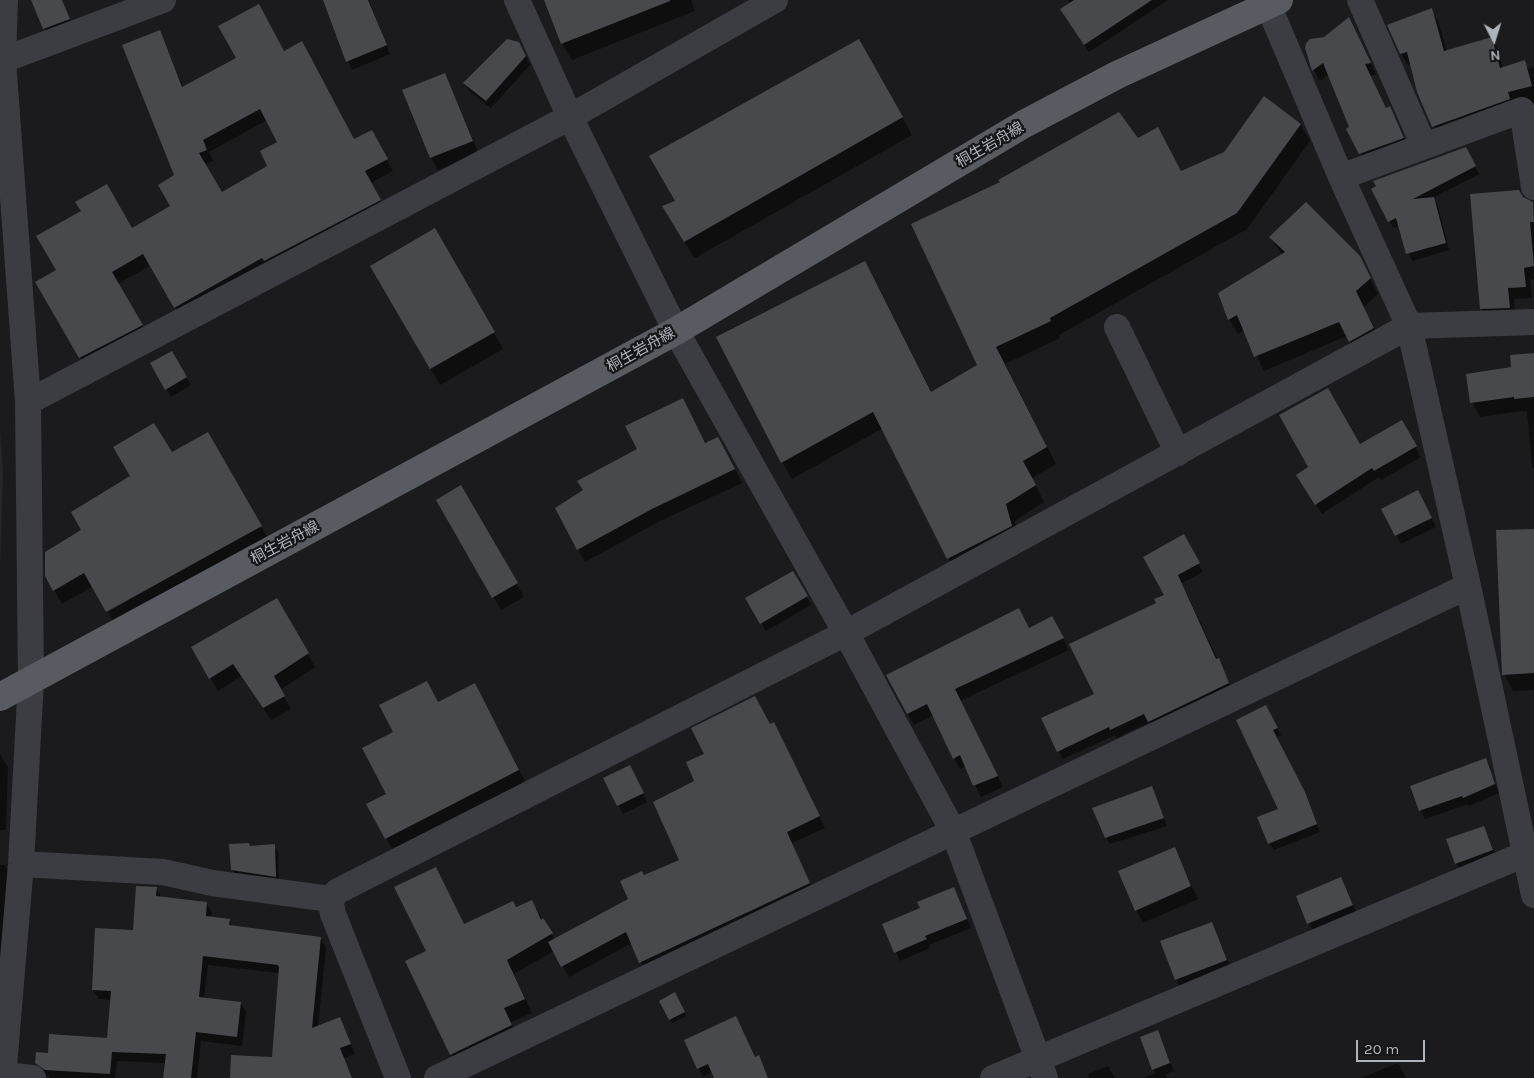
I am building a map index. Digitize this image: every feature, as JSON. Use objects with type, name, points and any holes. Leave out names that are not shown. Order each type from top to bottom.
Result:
[{"type":"main road","name":"桐生岩舟線","points":[[0,697],[676,331],[1024,124],[1117,75],[1271,1]]},
{"type":"street","points":[[5,0],[3,60],[28,402],[31,680],[21,864],[3,1077],[33,1078]]},
{"type":"street","points":[[3,60],[163,0]]},
{"type":"street","points":[[517,0],[570,117],[676,331],[846,633],[954,833],[1041,1068]]},
{"type":"street","points":[[28,402],[570,117],[776,0]]},
{"type":"street","points":[[1360,0],[1424,146]]},
{"type":"street","points":[[1271,1],[1341,177],[1409,326],[1530,853],[1534,895]]},
{"type":"street","points":[[1341,177],[1522,110],[1534,187]]},
{"type":"street","points":[[21,864],[163,872],[212,883],[330,899],[347,887],[846,633],[1409,326],[1534,322]]},
{"type":"street","points":[[1117,327],[1178,453]]},
{"type":"street","points":[[437,1078],[954,833],[1468,586]]},
{"type":"street","points":[[993,1078],[1041,1068],[1530,853]]},
{"type":"street","points":[[330,899],[333,914],[398,1078]]},
{"type":"shaded area","points":[[0,431],[3,473],[0,568]]},
{"type":"building","points":[[31,0],[62,0],[70,19],[43,29]]},
{"type":"building","points":[[323,0],[368,0],[387,45],[346,62]]},
{"type":"building","points":[[544,0],[670,0],[670,1],[561,44]]},
{"type":"building","points":[[1074,0],[1152,0],[1084,45],[1060,9]]},
{"type":"building","points":[[259,4],[284,51],[302,41],[354,139],[372,130],[388,159],[365,171],[381,200],[264,261],[262,258],[174,308],[143,254],[112,272],[143,325],[79,358],[35,282],[56,270],[36,236],[81,211],[75,202],[107,184],[132,228],[170,206],[158,185],[174,175],[122,45],[160,30],[182,87],[236,58],[218,26]],"holes":[[[260,109],[277,142],[260,151],[267,166],[222,192],[199,153],[207,150],[203,140]]]},
{"type":"building","points":[[1432,8],[1444,51],[1492,37],[1500,68],[1525,60],[1532,86],[1508,92],[1510,99],[1432,127],[1417,92],[1407,52],[1400,54],[1387,25]]},
{"type":"building","points":[[1349,17],[1371,63],[1365,64],[1386,108],[1390,106],[1404,138],[1359,154],[1346,129],[1349,127],[1323,63],[1312,71],[1305,48],[1306,43],[1310,39],[1324,37]]},
{"type":"building","points":[[507,39],[519,42],[526,56],[486,101],[463,83]]},
{"type":"building","points":[[859,39],[903,117],[684,242],[662,206],[675,201],[649,156]]},
{"type":"building","points":[[445,73],[473,141],[430,158],[402,90]]},
{"type":"building","points":[[1264,96],[1301,124],[1237,213],[1050,318],[1051,321],[996,347],[1047,447],[1023,461],[1036,485],[1006,504],[1012,526],[947,559],[873,412],[781,463],[716,337],[865,261],[931,392],[977,365],[911,224],[1000,182],[998,180],[1119,112],[1138,138],[1158,127],[1181,171],[1224,152]]},
{"type":"building","points":[[1466,147],[1476,166],[1413,199],[1434,197],[1446,243],[1406,254],[1396,218],[1388,222],[1371,189],[1376,186],[1373,181]]},
{"type":"building","points":[[1519,190],[1523,197],[1533,202],[1534,222],[1530,222],[1534,266],[1524,268],[1526,287],[1508,288],[1510,308],[1480,309],[1470,194]]},
{"type":"building","points":[[1306,202],[1360,256],[1371,278],[1356,291],[1374,328],[1349,342],[1339,322],[1254,357],[1237,315],[1228,320],[1218,293],[1285,252],[1269,237]]},
{"type":"building","points":[[435,228],[495,332],[430,369],[370,266]]},
{"type":"building","points":[[172,351],[187,377],[165,390],[150,363]]},
{"type":"building","points":[[1534,353],[1534,397],[1514,399],[1514,397],[1470,403],[1466,374],[1511,367],[1510,355]]},
{"type":"building","points":[[1328,388],[1360,444],[1402,420],[1417,446],[1374,471],[1372,468],[1315,505],[1296,475],[1308,467],[1279,415]]},
{"type":"building","points":[[683,398],[705,443],[718,437],[735,469],[652,509],[577,550],[555,508],[583,490],[577,481],[637,449],[625,426]]},
{"type":"building","points":[[154,423],[172,452],[208,432],[262,526],[106,612],[84,573],[53,591],[45,576],[45,552],[81,530],[71,512],[130,476],[113,447]]},
{"type":"building","points":[[461,485],[518,583],[492,598],[436,500]]},
{"type":"building","points":[[1418,490],[1432,518],[1395,536],[1381,509]]},
{"type":"building","points":[[1534,529],[1534,673],[1502,675],[1496,530]]},
{"type":"building","points":[[1184,534],[1200,563],[1178,575],[1216,659],[1219,658],[1229,683],[1148,722],[1144,714],[1110,730],[1109,727],[1057,752],[1041,718],[1094,694],[1069,644],[1156,603],[1154,599],[1164,595],[1143,557]]},
{"type":"building","points":[[793,571],[808,596],[760,624],[745,598]]},
{"type":"building","points":[[277,598],[309,653],[274,676],[285,696],[263,708],[233,664],[209,679],[191,647]]},
{"type":"building","points":[[1019,608],[1029,628],[1052,616],[1064,638],[955,689],[998,776],[973,786],[960,755],[953,759],[927,704],[907,714],[886,675]]},
{"type":"building","points":[[427,681],[438,702],[475,683],[519,770],[385,839],[366,804],[386,794],[362,748],[393,732],[379,705]]},
{"type":"building","points":[[755,696],[770,724],[774,722],[820,816],[787,832],[810,883],[639,963],[626,932],[561,967],[548,942],[628,899],[620,881],[642,871],[644,875],[679,860],[653,802],[694,781],[686,762],[704,754],[691,728]]},
{"type":"building","points":[[1266,705],[1278,728],[1273,730],[1305,792],[1317,824],[1268,844],[1257,817],[1278,809],[1236,720]]},
{"type":"building","points":[[1486,758],[1495,784],[1463,798],[1462,796],[1419,811],[1410,786]]},
{"type":"building","points":[[630,765],[644,793],[617,806],[603,778]]},
{"type":"building","points":[[1152,786],[1164,818],[1105,838],[1092,808]]},
{"type":"building","points":[[1484,826],[1493,850],[1455,864],[1446,839]]},
{"type":"building","points":[[249,843],[250,846],[275,844],[276,877],[231,870],[229,844]]},
{"type":"building","points":[[1175,847],[1191,886],[1135,911],[1118,871]]},
{"type":"building","points":[[436,867],[464,924],[513,901],[516,907],[532,900],[541,920],[543,918],[553,933],[507,960],[525,999],[504,1008],[512,1025],[450,1055],[405,961],[426,951],[394,887]]},
{"type":"building","points":[[1341,877],[1353,905],[1307,924],[1296,896]]},
{"type":"building","points":[[136,886],[157,887],[156,896],[207,902],[206,916],[230,919],[229,925],[321,937],[312,1028],[340,1017],[351,1044],[340,1048],[352,1078],[230,1078],[231,1055],[272,1057],[279,967],[278,965],[203,956],[199,997],[241,1002],[237,1037],[196,1032],[191,1078],[163,1078],[166,1054],[112,1052],[110,1074],[45,1070],[35,1063],[36,1052],[48,1053],[49,1034],[107,1038],[111,991],[92,990],[95,928],[133,930]]},
{"type":"building","points":[[954,887],[967,919],[925,936],[927,939],[894,953],[882,924],[920,908],[917,902]]},
{"type":"building","points":[[1212,922],[1227,960],[1175,980],[1160,941]]},
{"type":"building","points":[[675,992],[685,1012],[669,1020],[659,1001]]},
{"type":"building","points":[[736,1016],[755,1057],[759,1055],[768,1078],[714,1078],[708,1064],[697,1069],[684,1040]]},
{"type":"building","points":[[1158,1030],[1170,1063],[1152,1070],[1140,1037]]}]
